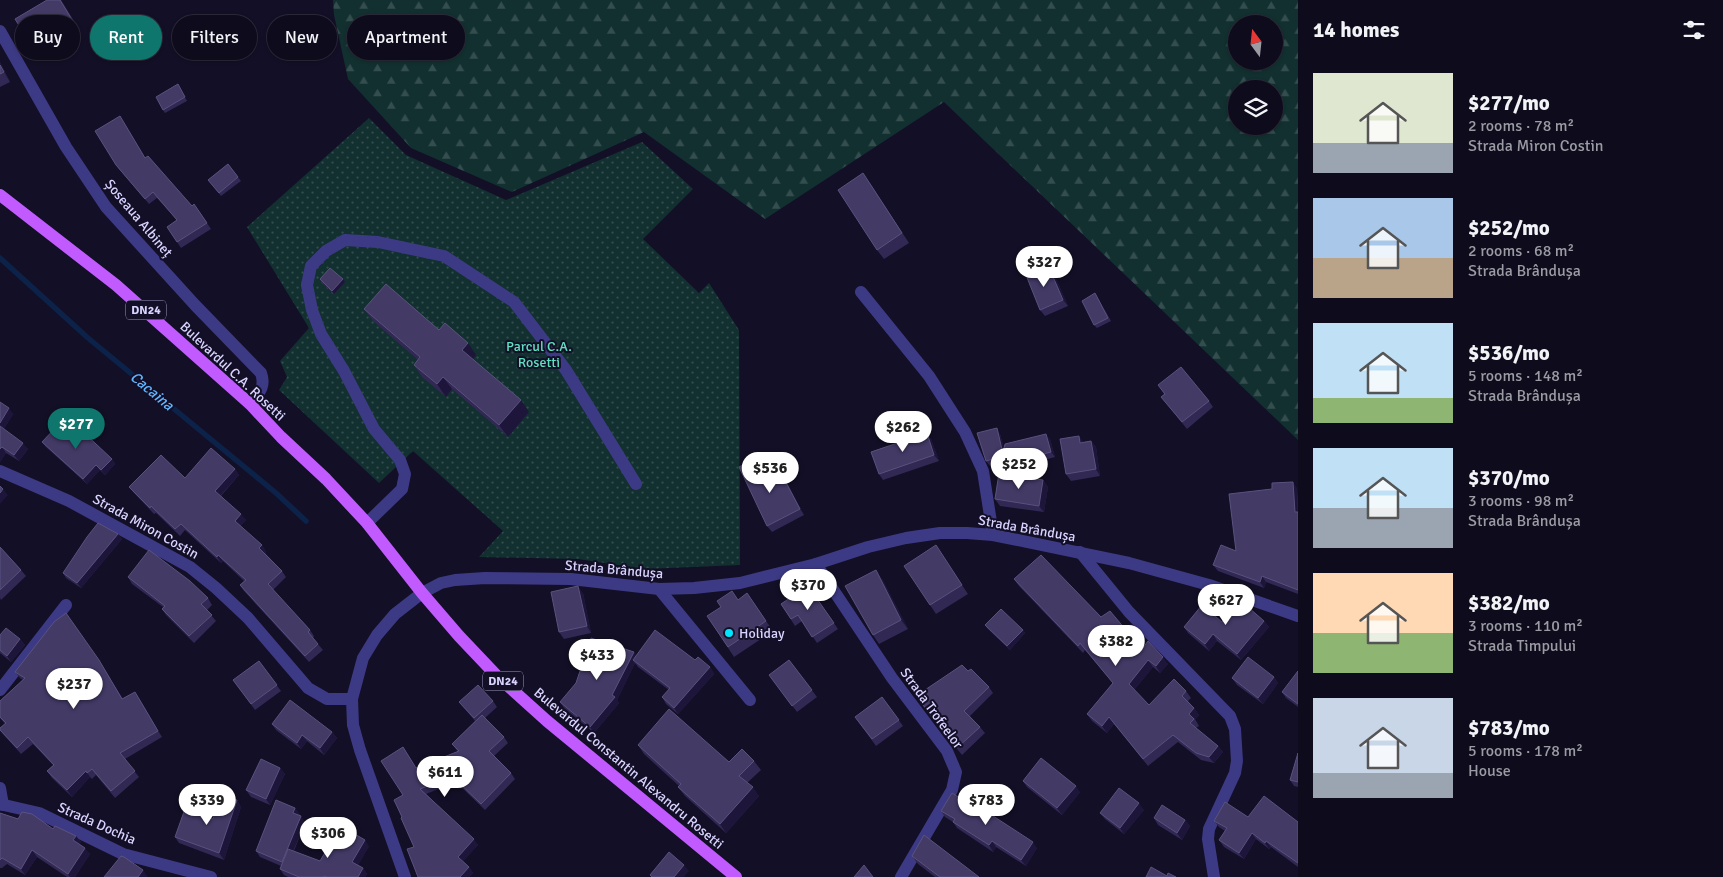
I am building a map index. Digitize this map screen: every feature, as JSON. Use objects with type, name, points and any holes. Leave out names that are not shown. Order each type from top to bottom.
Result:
[{"type":"main road","name":"Bulevardul C.A. Rosetti","points":[[0,195],[157,319],[250,404],[326,479],[367,523],[422,593]]},
{"type":"main road","name":"Bulevardul Constantin Alexandru Rosetti","points":[[422,593],[459,636],[503,682],[547,721],[736,877]]},
{"type":"street","name":"Șoseaua Albineț","points":[[0,32],[66,147],[106,206],[195,305],[261,372],[264,385],[250,404]]},
{"type":"street","points":[[367,523],[402,489],[405,474],[400,460],[374,429],[344,370],[321,334],[312,310],[307,285],[311,266],[326,251],[345,240],[378,242],[444,256],[514,302],[566,370],[636,484]]},
{"type":"street","points":[[861,292],[929,376],[965,432],[983,471],[993,535]]},
{"type":"street","name":"Strada Miron Costin","points":[[0,471],[69,500],[190,567],[248,618],[308,688],[327,699],[352,699]]},
{"type":"street","name":"Strada Brândușa","points":[[405,877],[360,750],[353,725],[352,699],[363,658],[377,635],[395,614],[422,593],[441,583],[485,578],[571,579],[659,589],[694,588],[740,583],[816,564],[868,547],[906,538],[940,533],[993,535],[1129,563],[1209,584],[1298,616]]},
{"type":"street","points":[[1080,552],[1129,612],[1230,716],[1234,729],[1237,761],[1235,773],[1209,829],[1208,839],[1214,877]]},
{"type":"street","name":"Strada Trofeelor","points":[[816,564],[892,678],[947,751],[956,772],[952,790],[901,877]]},
{"type":"street","points":[[659,589],[750,700]]},
{"type":"street","points":[[0,690],[66,605]]},
{"type":"street","points":[[0,788],[1,804]]},
{"type":"street","name":"Strada Dochia","points":[[1,804],[39,813],[123,854],[211,877]]},
{"type":"street","points":[[113,865],[123,854]]},
{"type":"green space","points":[[333,0],[1298,0],[1298,440],[944,102],[765,219],[644,132],[512,192],[411,148],[348,79],[337,29],[337,15],[334,15]]},
{"type":"green space","name":"Parcul C.A. Rosetti","points":[[369,118],[406,155],[506,200],[642,142],[693,189],[643,239],[699,293],[709,283],[739,330],[740,565],[645,569],[578,559],[479,557],[503,531],[413,451],[379,483],[279,390],[287,377],[280,361],[309,328],[247,227]]},
{"type":"building","points":[[47,0],[60,0],[69,15],[22,15]]},
{"type":"building","points":[[0,65],[4,72],[0,74]]},
{"type":"building","points":[[178,84],[185,97],[163,110],[156,97]]},
{"type":"building","points":[[120,116],[145,158],[148,156],[192,206],[194,204],[207,223],[177,242],[167,227],[177,220],[153,192],[145,199],[116,165],[95,131]]},
{"type":"building","points":[[228,164],[238,177],[219,193],[208,180]]},
{"type":"building","points":[[863,173],[902,233],[877,250],[838,190]]},
{"type":"building","points":[[1048,265],[1063,300],[1040,310],[1026,275]]},
{"type":"building","points":[[330,268],[343,279],[332,291],[320,279]]},
{"type":"building","points":[[386,284],[439,330],[445,323],[468,343],[462,350],[521,400],[499,425],[443,377],[437,384],[414,365],[420,357],[364,309]]},
{"type":"building","points":[[1095,293],[1108,318],[1094,325],[1082,301]]},
{"type":"building","points":[[1181,367],[1209,401],[1182,422],[1161,397],[1165,394],[1158,385]]},
{"type":"building","points":[[0,402],[9,408],[0,423]]},
{"type":"building","points":[[70,423],[78,430],[79,428],[112,459],[101,470],[96,465],[83,479],[42,442],[59,424],[64,429]]},
{"type":"building","points":[[0,426],[23,443],[14,455],[2,447],[0,449]]},
{"type":"building","points":[[997,428],[1003,454],[1005,444],[1046,434],[1051,452],[1001,465],[1003,456],[986,461],[977,433]]},
{"type":"building","points":[[927,433],[934,455],[879,474],[871,452]]},
{"type":"building","points":[[1079,436],[1080,443],[1091,441],[1096,469],[1066,474],[1060,439]]},
{"type":"building","points":[[211,448],[235,469],[215,491],[241,514],[235,521],[262,545],[259,548],[282,571],[268,584],[310,630],[308,632],[318,644],[305,656],[240,585],[246,580],[218,555],[217,557],[181,524],[175,529],[129,487],[161,455],[185,478]]},
{"type":"building","points":[[753,460],[764,482],[781,473],[800,509],[767,526],[739,467]]},
{"type":"building","points":[[999,473],[1043,480],[1039,506],[995,499]]},
{"type":"building","points":[[1293,482],[1295,512],[1298,512],[1298,590],[1262,576],[1260,582],[1213,565],[1221,545],[1236,551],[1229,494],[1272,489],[1272,483]]},
{"type":"building","points":[[98,523],[118,534],[77,583],[63,573]]},
{"type":"building","points":[[936,545],[962,585],[930,605],[904,566]]},
{"type":"building","points":[[0,547],[21,570],[0,590]]},
{"type":"building","points":[[149,550],[190,581],[208,598],[201,604],[212,615],[189,636],[162,609],[165,606],[128,577]]},
{"type":"building","points":[[1041,555],[1101,617],[1110,611],[1142,649],[1148,641],[1163,657],[1156,666],[1148,660],[1129,684],[1149,705],[1174,679],[1186,691],[1182,696],[1194,708],[1189,714],[1194,719],[1190,723],[1218,746],[1209,757],[1196,753],[1173,735],[1143,759],[1109,717],[1102,726],[1087,714],[1113,683],[1080,643],[1078,646],[1014,579]]},
{"type":"building","points":[[876,570],[901,620],[873,635],[845,586]]},
{"type":"building","points":[[578,586],[587,626],[559,632],[551,592]]},
{"type":"building","points":[[808,586],[834,623],[812,637],[798,615],[791,619],[781,604]]},
{"type":"building","points":[[732,591],[738,600],[747,593],[766,621],[728,647],[707,616],[721,607],[717,601]]},
{"type":"building","points":[[1240,600],[1264,621],[1237,654],[1213,634],[1205,644],[1184,627],[1202,605],[1222,622]]},
{"type":"building","points":[[1001,609],[1023,630],[1007,646],[985,625]]},
{"type":"building","points":[[66,613],[99,660],[122,699],[135,692],[158,731],[120,753],[135,771],[111,791],[92,769],[87,773],[86,771],[67,790],[47,771],[54,765],[28,737],[17,748],[0,730],[6,723],[0,717],[0,701],[25,678],[15,672],[54,622]]},
{"type":"building","points":[[6,628],[20,639],[7,656],[0,650],[0,635]]},
{"type":"building","points":[[655,630],[695,660],[698,657],[710,667],[674,708],[662,697],[670,688],[633,660]]},
{"type":"building","points":[[591,638],[634,652],[612,695],[615,697],[590,727],[560,702],[576,683]]},
{"type":"building","points":[[1248,657],[1274,677],[1258,698],[1232,678]]},
{"type":"building","points":[[789,660],[812,690],[792,706],[769,675]]},
{"type":"building","points":[[259,661],[277,685],[251,704],[233,680]]},
{"type":"building","points":[[962,665],[968,671],[971,669],[989,687],[964,711],[980,727],[957,748],[945,734],[947,732],[931,707],[927,710],[916,696]]},
{"type":"building","points":[[1298,671],[1298,704],[1282,692]]},
{"type":"building","points":[[478,685],[493,701],[474,718],[459,702]]},
{"type":"building","points":[[882,697],[899,720],[872,739],[855,717]]},
{"type":"building","points":[[290,700],[332,732],[320,748],[302,735],[297,743],[272,724]]},
{"type":"building","points":[[669,709],[729,762],[742,749],[754,761],[739,776],[753,787],[720,824],[678,787],[681,784],[638,745]]},
{"type":"building","points":[[482,715],[504,737],[489,751],[511,773],[481,804],[452,776],[420,789],[474,839],[458,857],[469,867],[460,877],[418,877],[407,849],[414,847],[394,800],[403,795],[381,761],[403,747],[416,768],[459,751],[452,744]]},
{"type":"building","points":[[1298,753],[1298,782],[1290,780]]},
{"type":"building","points":[[1041,758],[1076,786],[1057,808],[1023,781]]},
{"type":"building","points":[[261,759],[280,768],[266,799],[246,790]]},
{"type":"building","points":[[1119,788],[1139,803],[1120,828],[1100,813]]},
{"type":"building","points":[[952,793],[966,802],[967,799],[1033,842],[1021,860],[992,841],[989,845],[953,822],[955,819],[941,811]]},
{"type":"building","points":[[220,795],[237,800],[219,853],[175,837],[185,809],[213,819]]},
{"type":"building","points":[[1264,796],[1298,822],[1298,863],[1252,833],[1239,853],[1219,840],[1227,828],[1214,821],[1225,802],[1248,817]]},
{"type":"building","points":[[276,800],[295,808],[293,813],[301,816],[282,862],[256,851]]},
{"type":"building","points":[[1162,805],[1185,820],[1177,833],[1154,818]]},
{"type":"building","points":[[22,812],[32,814],[53,829],[55,826],[76,836],[73,840],[85,848],[68,874],[32,850],[21,869],[2,858],[0,860],[0,813],[18,819]]},
{"type":"building","points":[[341,826],[365,840],[352,862],[363,868],[358,877],[299,877],[280,869],[288,849],[320,861]]},
{"type":"building","points":[[924,835],[979,877],[940,877],[912,856]]},
{"type":"building","points":[[669,852],[684,865],[674,877],[652,877],[650,875]]},
{"type":"building","points":[[121,856],[143,870],[138,877],[104,877]]},
{"type":"building","points":[[864,865],[873,877],[854,877]]},
{"type":"building","points":[[1151,867],[1167,876],[1168,873],[1176,877],[1146,877]]},
{"type":"waterway","name":"Cacaina","points":[[0,258],[88,338],[276,493],[306,521]]},
{"type":"place","name":"Holiday","points":[[729,633]]}]
